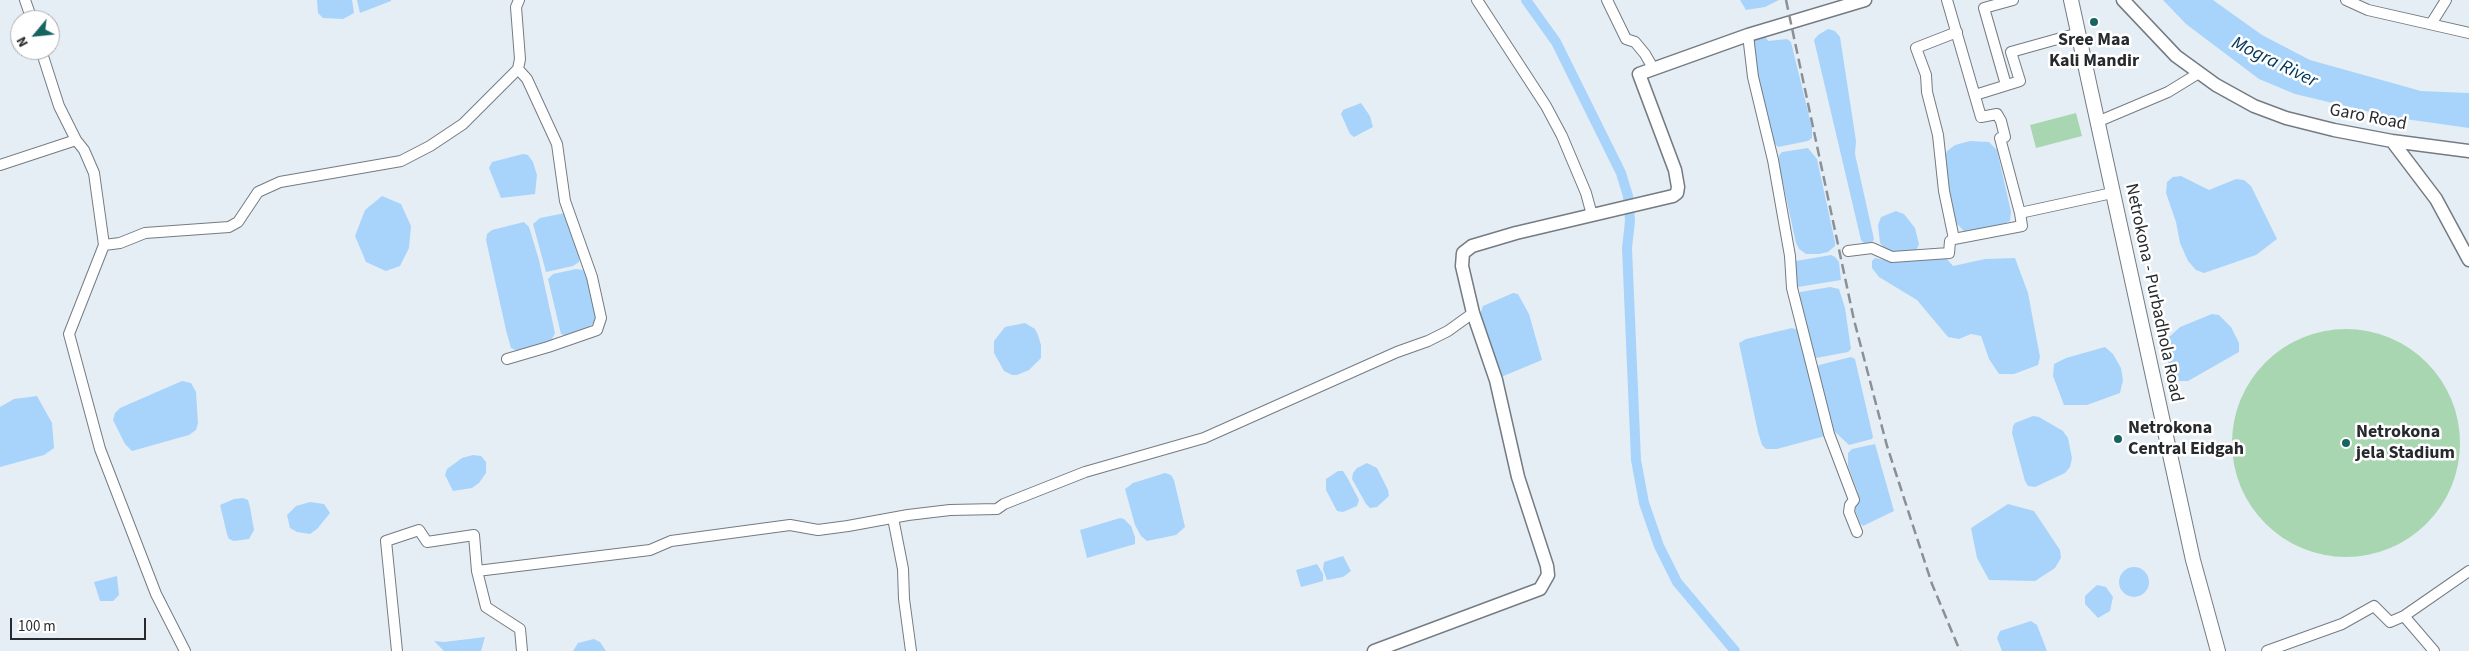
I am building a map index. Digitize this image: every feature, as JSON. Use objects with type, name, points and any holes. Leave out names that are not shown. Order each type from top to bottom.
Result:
[{"type":"main road","name":"Netrokona - Purbadhola Road","points":[[2071,0],[2191,551],[2218,651]]},
{"type":"street","points":[[104,245],[120,242],[145,233],[229,227],[238,222],[258,192],[280,182],[401,161],[430,146],[463,124],[518,69],[520,59],[516,7],[519,0]]},
{"type":"street","points":[[1477,0],[1550,114],[1596,214]]},
{"type":"street","points":[[1607,0],[1626,39],[1635,42],[1646,54],[1653,68]]},
{"type":"street","points":[[1374,651],[1540,589],[1546,582],[1547,566],[1518,477],[1496,380],[1473,314],[1462,266],[1463,253],[1467,249],[1516,232],[1664,199],[1677,193],[1678,187],[1675,170],[1639,75],[1653,68],[1748,35],[1864,0]]},
{"type":"street","points":[[1848,251],[1872,248],[1892,257],[1949,253],[1950,242],[1954,239],[2022,226],[2000,138],[2004,137],[2001,121],[1997,114],[1981,117],[1947,0]]},
{"type":"street","points":[[2006,85],[1984,8],[2013,0]]},
{"type":"street","name":"Garo Road","points":[[2123,0],[2158,38],[2199,73],[2234,96],[2276,115],[2334,130],[2392,141],[2469,151]]},
{"type":"street","points":[[2346,0],[2368,10],[2469,32]]},
{"type":"street","points":[[2431,24],[2446,0]]},
{"type":"street","points":[[1954,239],[1944,191],[1938,134],[1927,92],[1926,75],[1916,48],[1957,32]]},
{"type":"street","points":[[1975,94],[2020,81],[2012,52],[2079,33]]},
{"type":"street","points":[[1748,35],[1753,78],[1773,160],[1790,256],[1792,288],[1829,434],[1853,496],[1854,500],[1850,505],[1849,512],[1857,532]]},
{"type":"street","points":[[44,60],[59,106],[76,140],[84,150],[94,173],[104,245],[69,334],[100,449],[156,594],[185,651]]},
{"type":"street","points":[[506,359],[597,330],[600,318],[592,277],[565,201],[557,144],[527,79],[518,69]]},
{"type":"street","points":[[2097,122],[2168,92],[2199,73]]},
{"type":"street","points":[[0,165],[76,140]]},
{"type":"street","points":[[2392,141],[2436,199],[2469,260]]},
{"type":"street","points":[[2020,213],[2112,193]]},
{"type":"street","points":[[477,572],[650,550],[671,541],[790,525],[818,530],[950,510],[997,509],[1004,504],[1085,472],[1204,438],[1397,352],[1428,341],[1448,331],[1473,314]]},
{"type":"street","points":[[893,518],[903,570],[904,599],[911,651]]},
{"type":"street","points":[[397,651],[386,541],[419,530],[427,542],[474,535],[477,572],[486,607],[520,629],[522,651]]},
{"type":"street","points":[[2267,651],[2292,644],[2342,624],[2374,606],[2390,622],[2404,616],[2469,571]]},
{"type":"street","points":[[2404,616],[2434,651]]},
{"type":"green space","points":[[2076,113],[2082,136],[2036,148],[2030,125]]},
{"type":"green space","name":"Netrokona jela Stadium","points":[[2346,329],[2379,334],[2400,343],[2418,355],[2434,371],[2446,389],[2455,410],[2460,443],[2455,476],[2446,497],[2434,515],[2418,531],[2400,543],[2379,552],[2346,557],[2313,552],[2292,543],[2274,531],[2258,515],[2246,497],[2237,476],[2232,443],[2237,410],[2246,389],[2258,371],[2274,355],[2292,343],[2313,334]]},
{"type":"water","points":[[317,0],[352,0],[354,13],[343,19],[323,18],[318,13]]},
{"type":"water","points":[[357,0],[391,0],[391,1],[360,13]]},
{"type":"water","points":[[1740,0],[1779,0],[1765,7],[1746,10]]},
{"type":"water","name":"Mogra River","points":[[2163,0],[2213,0],[2262,35],[2310,60],[2421,91],[2469,93],[2469,128],[2391,117],[2295,94],[2259,79],[2186,24]]},
{"type":"water","points":[[1828,29],[1835,31],[1840,37],[1856,141],[1855,154],[1874,239],[1872,243],[1866,245],[1861,240],[1814,40]]},
{"type":"water","points":[[1764,34],[1768,41],[1787,39],[1791,42],[1812,128],[1812,138],[1808,141],[1778,147],[1771,140],[1752,49],[1753,37]]},
{"type":"water","points":[[1361,103],[1370,116],[1373,127],[1354,137],[1350,134],[1341,114],[1343,110]]},
{"type":"water","points":[[1970,141],[1989,142],[1997,150],[2011,212],[2010,221],[1993,228],[1965,232],[1957,224],[1951,207],[1944,160],[1947,151],[1955,145]]},
{"type":"water","points":[[1808,148],[1817,159],[1835,242],[1835,246],[1828,252],[1819,254],[1806,254],[1799,249],[1796,243],[1779,165],[1779,155],[1782,152]]},
{"type":"water","points":[[523,154],[528,155],[533,162],[537,175],[535,194],[501,198],[489,168],[492,162]]},
{"type":"water","points":[[2181,176],[2209,190],[2236,179],[2244,180],[2251,186],[2277,239],[2256,255],[2204,273],[2196,270],[2188,261],[2180,243],[2176,222],[2166,193],[2167,182],[2173,177]]},
{"type":"water","points":[[382,196],[401,204],[411,226],[409,248],[400,266],[386,271],[366,262],[355,236],[365,210]]},
{"type":"water","points":[[1896,211],[1904,214],[1915,228],[1919,244],[1916,251],[1889,253],[1880,243],[1878,225],[1881,217]]},
{"type":"water","points":[[565,213],[579,262],[573,266],[546,272],[533,224],[540,218]]},
{"type":"water","points":[[524,222],[529,227],[539,260],[555,333],[551,341],[543,345],[518,351],[511,348],[486,240],[487,234],[492,230]]},
{"type":"water","points":[[1831,255],[1839,262],[1841,280],[1798,287],[1795,283],[1793,264],[1796,261]]},
{"type":"water","points":[[1915,257],[1946,258],[1953,266],[1985,259],[2015,258],[2028,293],[2040,357],[2038,365],[2014,374],[1999,374],[1989,359],[1981,336],[1971,334],[1959,339],[1948,337],[1917,300],[1879,277],[1872,268],[1872,261],[1875,258],[1888,261]]},
{"type":"water","points":[[576,269],[583,270],[591,287],[597,313],[596,321],[586,329],[566,336],[561,334],[548,279],[553,274]]},
{"type":"water","points":[[1830,287],[1839,289],[1845,308],[1851,349],[1848,352],[1816,358],[1814,357],[1799,302],[1800,292]]},
{"type":"water","points":[[1513,293],[1518,294],[1529,314],[1542,360],[1501,377],[1485,336],[1480,314],[1483,306]]},
{"type":"water","points":[[2212,314],[2219,315],[2231,327],[2239,343],[2239,352],[2188,381],[2178,381],[2169,369],[2165,346],[2167,339],[2180,327]]},
{"type":"water","points":[[1025,323],[1035,329],[1038,335],[1041,345],[1041,358],[1029,370],[1012,375],[1004,371],[994,353],[994,341],[1005,327]]},
{"type":"water","points":[[1792,328],[1798,330],[1825,436],[1777,449],[1766,449],[1762,445],[1758,432],[1739,343],[1746,339]]},
{"type":"water","points":[[2105,347],[2113,354],[2121,368],[2123,380],[2120,393],[2087,405],[2064,405],[2053,376],[2054,364],[2066,358]]},
{"type":"water","points":[[1851,357],[1855,359],[1873,437],[1872,439],[1849,445],[1833,430],[1817,368],[1819,365]]},
{"type":"water","points":[[182,381],[191,383],[196,392],[198,423],[196,430],[189,435],[132,451],[125,444],[113,420],[115,413],[120,408]]},
{"type":"water","points":[[37,396],[52,423],[54,448],[44,455],[0,467],[0,407],[14,399]]},
{"type":"water","points":[[2033,416],[2039,417],[2063,431],[2068,438],[2072,458],[2070,467],[2065,473],[2035,487],[2028,486],[2025,481],[2012,433],[2015,423]]},
{"type":"water","points":[[1875,444],[1894,511],[1863,526],[1854,507],[1858,493],[1848,466],[1848,453],[1852,449]]},
{"type":"water","points":[[473,455],[481,456],[486,462],[486,473],[479,483],[472,488],[453,491],[445,475],[447,469],[462,458]]},
{"type":"water","points":[[1367,463],[1377,468],[1388,490],[1389,496],[1377,507],[1370,508],[1366,504],[1352,479],[1353,473],[1357,468]]},
{"type":"water","points":[[1338,471],[1343,471],[1359,500],[1357,506],[1343,512],[1337,511],[1326,490],[1326,479]]},
{"type":"water","points":[[1165,473],[1171,475],[1174,480],[1185,527],[1176,535],[1147,541],[1141,536],[1135,525],[1125,489],[1133,483]]},
{"type":"water","points":[[243,498],[248,500],[254,530],[249,539],[234,541],[229,539],[227,534],[220,505],[234,499]]},
{"type":"water","points":[[310,502],[324,504],[330,513],[317,529],[310,534],[297,532],[290,528],[287,515],[296,506]]},
{"type":"water","points":[[2008,504],[2034,511],[2060,550],[2061,558],[2055,568],[2035,581],[1989,580],[1977,558],[1971,528]]},
{"type":"water","points":[[1120,518],[1124,519],[1131,526],[1135,537],[1135,544],[1087,558],[1080,530]]},
{"type":"water","points":[[1343,556],[1351,571],[1343,577],[1327,580],[1323,569],[1324,562]]},
{"type":"water","points":[[1317,564],[1323,574],[1323,581],[1301,587],[1296,570]]},
{"type":"water","points":[[2134,567],[2140,568],[2148,576],[2148,588],[2140,596],[2134,597],[2128,596],[2120,588],[2119,582],[2120,576],[2128,568]]},
{"type":"water","points":[[117,576],[119,595],[113,601],[100,601],[94,582]]},
{"type":"water","points":[[2097,585],[2106,587],[2113,597],[2110,611],[2098,618],[2085,604],[2085,596]]},
{"type":"water","points":[[2031,621],[2037,625],[2047,651],[2002,651],[1997,638],[2000,631]]},
{"type":"water","points":[[485,637],[481,651],[444,651],[434,641],[444,642]]},
{"type":"water","points":[[594,639],[600,642],[606,651],[573,651],[578,643]]},
{"type":"waterway","points":[[1526,0],[1556,42],[1621,173],[1628,196],[1630,221],[1627,248],[1636,460],[1644,503],[1659,546],[1677,582],[1735,651]]},
{"type":"railway","points":[[1786,0],[1854,320],[1887,446],[1932,584],[1960,651]]},
{"type":"place","name":"Sree Maa Kali Mandir","points":[[2094,22]]},
{"type":"place","name":"Netrokona Central Eidgah","points":[[2118,439]]},
{"type":"place","name":"Netrokona jela Stadium","points":[[2346,443]]}]
